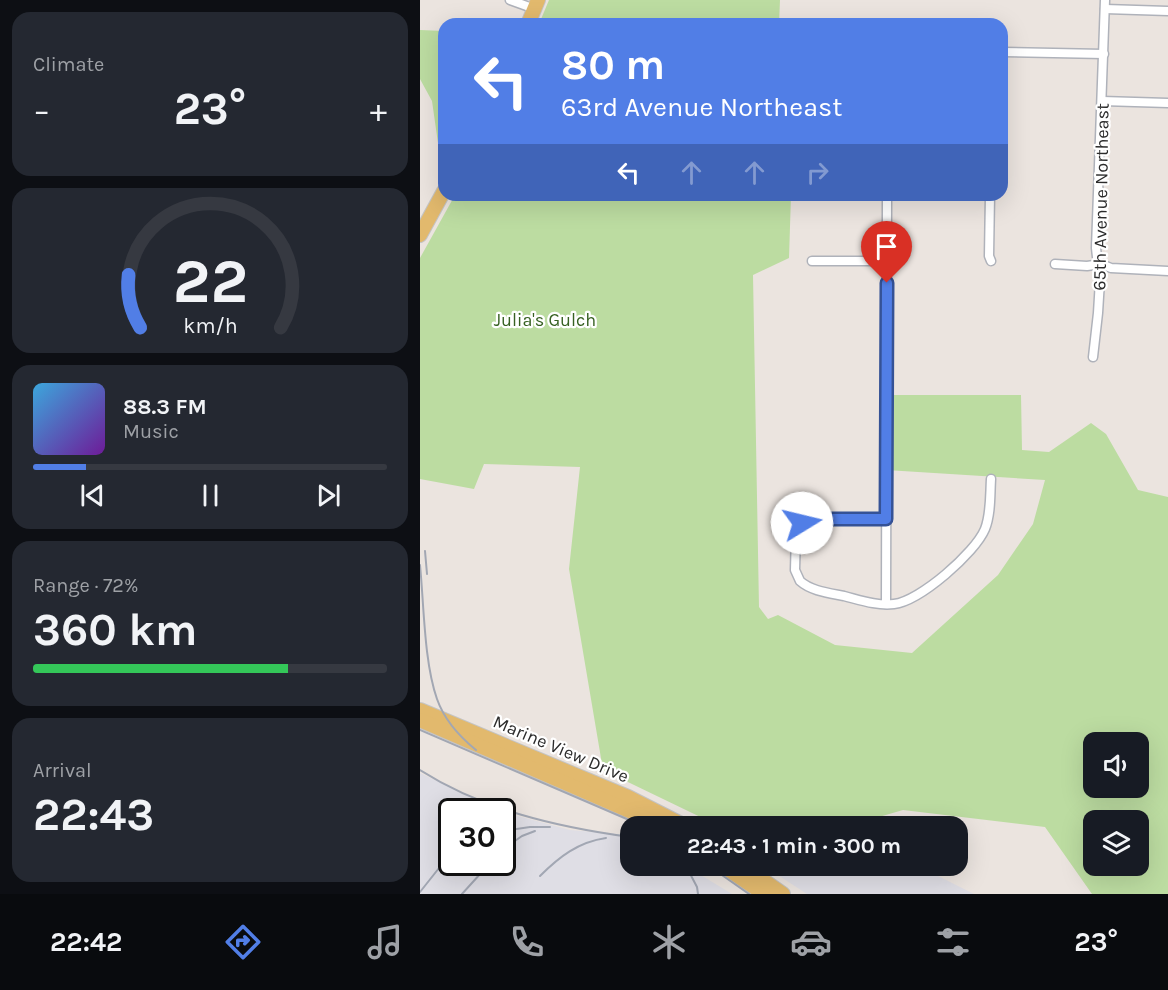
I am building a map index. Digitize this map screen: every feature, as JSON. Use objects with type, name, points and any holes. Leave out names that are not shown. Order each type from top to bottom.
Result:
[{"type":"main road","points":[[420,235],[439,201]]},
{"type":"main road","name":"Marine View Drive","points":[[420,710],[628,797],[666,816]]},
{"type":"main road","name":"Marine View Drive","points":[[420,720],[641,816]]},
{"type":"main road","points":[[738,876],[764,894]]},
{"type":"main road","points":[[757,876],[783,894]]},
{"type":"street","points":[[510,0],[536,5]]},
{"type":"street","points":[[1105,4],[1168,11]]},
{"type":"street","name":"65th Avenue Northeast","points":[[1093,357],[1101,264],[1096,248],[1105,4]]},
{"type":"street","points":[[1008,52],[1104,54]]},
{"type":"street","points":[[1102,101],[1168,102]]},
{"type":"street","points":[[886,604],[887,201]]},
{"type":"street","points":[[990,201],[989,256],[992,261]]},
{"type":"street","points":[[812,261],[887,261]]},
{"type":"street","points":[[1055,264],[1087,266],[1101,264],[1111,268],[1168,271]]},
{"type":"street","points":[[886,519],[815,519],[802,523],[796,533],[795,570],[802,584],[815,589],[886,604],[901,602],[920,594],[973,549],[987,524],[991,479]]},
{"type":"shaded area","points":[[420,773],[473,798],[438,798],[438,876],[516,876],[516,815],[570,830],[620,834],[620,876],[702,876],[732,894],[420,894]]},
{"type":"shaded area","points":[[779,876],[938,876],[974,894],[807,894]]},
{"type":"green space","points":[[549,0],[780,0],[779,18],[542,18]]},
{"type":"green space","points":[[420,30],[438,31],[438,143],[432,101],[420,79]]},
{"type":"green space","name":"Julia's Gulch","points":[[452,201],[791,201],[789,258],[753,275],[759,607],[768,619],[778,615],[835,645],[912,653],[998,575],[1033,524],[1045,480],[886,470],[886,395],[1021,395],[1022,450],[1049,452],[1091,423],[1106,434],[1138,490],[1168,497],[1168,894],[1092,894],[1045,827],[903,810],[882,816],[698,816],[603,770],[569,569],[580,467],[484,464],[474,489],[420,479],[420,258]]},
{"type":"railway","points":[[425,551],[427,574]]},
{"type":"railway","points":[[420,565],[429,668],[437,699],[453,727],[476,750]]},
{"type":"railway","points":[[420,730],[620,816]]},
{"type":"railway","points":[[420,770],[469,796],[521,815],[575,828],[620,835]]},
{"type":"railway","points":[[516,829],[550,827]]},
{"type":"railway","points":[[516,840],[535,831]]},
{"type":"railway","points":[[540,876],[570,851],[606,838]]},
{"type":"railway","points":[[420,892],[438,869]]},
{"type":"railway","points":[[462,894],[478,876]]},
{"type":"railway","points":[[691,876],[698,894]]},
{"type":"railway","points":[[723,876],[749,894]]},
{"type":"route","points":[[802,523],[815,519],[833,518],[886,519],[887,283]]}]
